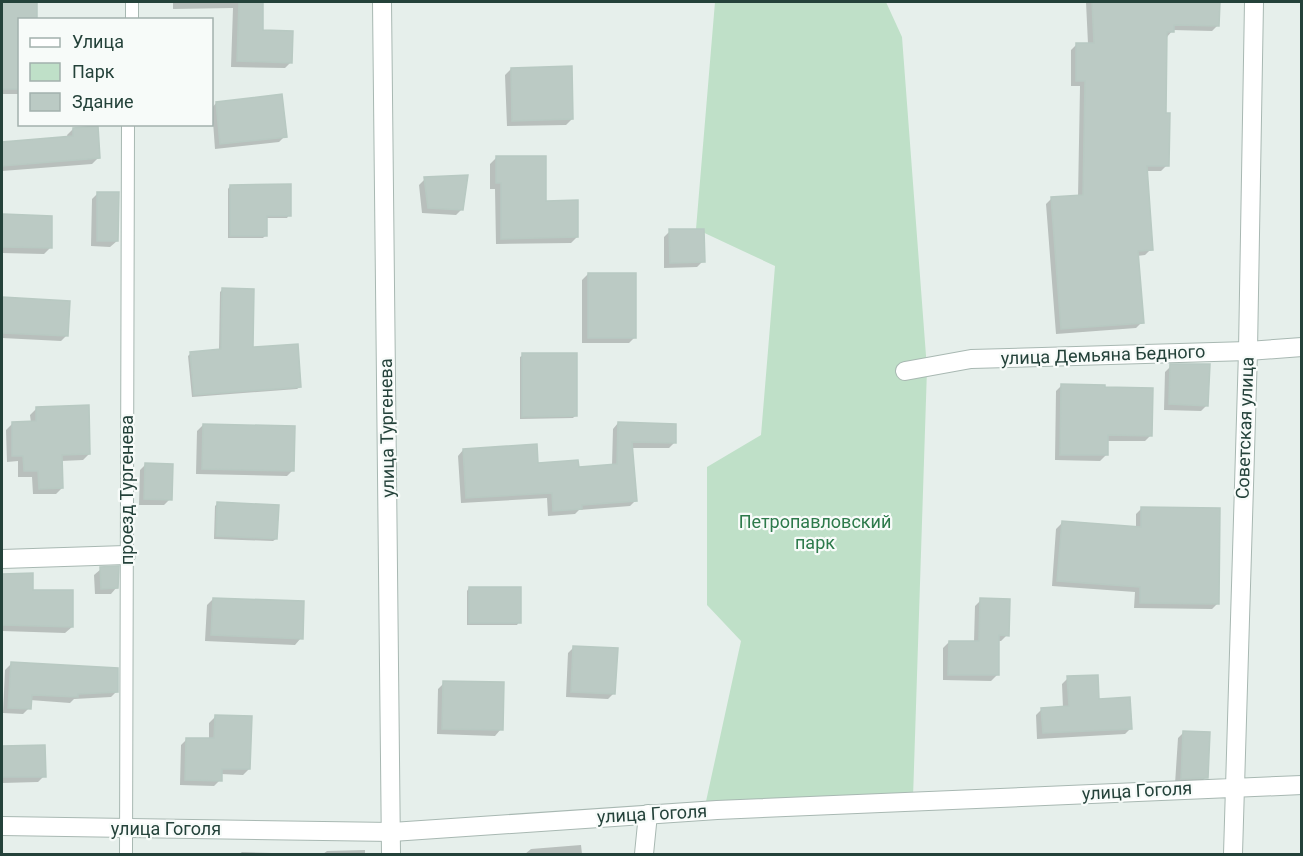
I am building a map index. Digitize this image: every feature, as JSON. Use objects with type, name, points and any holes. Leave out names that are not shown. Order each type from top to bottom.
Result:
[{"type":"street","name":"улица Тургенева","points":[[382,2],[392,855]]},
{"type":"street","name":"Советская улица","points":[[1233,855],[1248,351],[1254,2]]},
{"type":"street","name":"улица Демьяна Бедного","points":[[905,371],[971,359],[1248,351],[1302,347]]},
{"type":"street","points":[[2,559],[126,555]]},
{"type":"street","name":"улица Гоголя","points":[[2,826],[392,832],[648,814],[1302,784]]},
{"type":"street","points":[[645,855],[648,814]]},
{"type":"lane","points":[[132,2],[132,18]]},
{"type":"lane","name":"проезд Тургенева","points":[[126,855],[128,126]]},
{"type":"green space","name":"Петропавловский парк","points":[[715,2],[886,2],[902,37],[927,369],[913,798],[705,806],[741,641],[707,605],[707,467],[761,435],[775,266],[696,229]]},
{"type":"building","points":[[2,2],[37,2],[37,18],[18,18],[18,89],[2,89]]},
{"type":"building","points":[[239,2],[263,2],[263,30],[293,31],[292,63],[237,61]]},
{"type":"building","points":[[1092,2],[1220,2],[1219,26],[1174,25],[1174,32],[1167,32],[1166,113],[1170,113],[1169,166],[1147,166],[1153,250],[1138,251],[1144,323],[1061,329],[1051,197],[1083,195],[1085,81],[1076,81],[1076,43],[1094,43]]},
{"type":"building","points":[[572,66],[573,119],[512,121],[511,68]]},
{"type":"building","points":[[282,94],[287,137],[220,144],[216,102]]},
{"type":"building","points":[[98,126],[100,158],[2,166],[2,142],[73,136],[73,128]]},
{"type":"building","points":[[496,156],[546,156],[546,201],[578,200],[578,237],[501,239],[501,183],[496,183]]},
{"type":"building","points":[[468,175],[463,210],[428,208],[424,177]]},
{"type":"building","points":[[291,184],[291,216],[267,216],[267,236],[230,236],[230,185]]},
{"type":"building","points":[[97,192],[119,192],[118,241],[97,241]]},
{"type":"building","points":[[3,214],[52,216],[52,248],[2,247]]},
{"type":"building","points":[[669,229],[704,229],[705,262],[670,263]]},
{"type":"building","points":[[588,273],[636,273],[636,338],[588,338]]},
{"type":"building","points":[[222,288],[254,289],[253,347],[298,344],[301,387],[194,395],[190,352],[221,349]]},
{"type":"building","points":[[2,297],[70,301],[68,336],[2,333]]},
{"type":"building","points":[[522,353],[577,353],[577,416],[522,417]]},
{"type":"building","points":[[1170,364],[1210,364],[1208,406],[1169,404]]},
{"type":"building","points":[[1061,384],[1153,388],[1152,436],[1108,435],[1108,455],[1060,455]]},
{"type":"building","points":[[89,405],[90,454],[62,455],[63,488],[39,489],[38,471],[24,471],[23,456],[12,456],[12,422],[36,421],[36,407]]},
{"type":"building","points":[[618,422],[676,424],[676,443],[632,442],[637,501],[582,505],[582,509],[553,511],[552,493],[466,498],[463,449],[537,444],[538,463],[578,460],[579,467],[617,464]]},
{"type":"building","points":[[203,424],[295,426],[294,471],[202,469]]},
{"type":"building","points":[[145,463],[173,464],[172,500],[144,499]]},
{"type":"building","points":[[217,502],[279,505],[277,539],[216,536]]},
{"type":"building","points":[[1141,507],[1220,508],[1219,604],[1140,603],[1140,587],[1057,581],[1062,521],[1141,527]]},
{"type":"building","points":[[119,566],[118,588],[101,589],[100,567]]},
{"type":"building","points":[[33,573],[33,590],[73,590],[73,627],[2,625],[2,574]]},
{"type":"building","points":[[469,587],[521,587],[521,623],[469,623]]},
{"type":"building","points":[[213,598],[304,601],[303,639],[211,635]]},
{"type":"building","points":[[980,598],[1010,599],[1009,636],[999,635],[999,675],[948,675],[949,641],[979,641]]},
{"type":"building","points":[[573,646],[618,648],[615,694],[571,692]]},
{"type":"building","points":[[11,662],[118,668],[118,692],[78,694],[78,697],[32,695],[31,709],[8,708]]},
{"type":"building","points":[[1098,675],[1099,699],[1130,697],[1132,729],[1043,733],[1041,708],[1069,706],[1067,676]]},
{"type":"building","points":[[443,681],[504,682],[503,730],[442,729]]},
{"type":"building","points":[[215,715],[252,716],[250,769],[222,769],[222,781],[185,780],[186,738],[214,738]]},
{"type":"building","points":[[1183,731],[1210,732],[1208,778],[1181,779]]},
{"type":"building","points":[[45,745],[46,777],[2,777],[2,746]]}]
